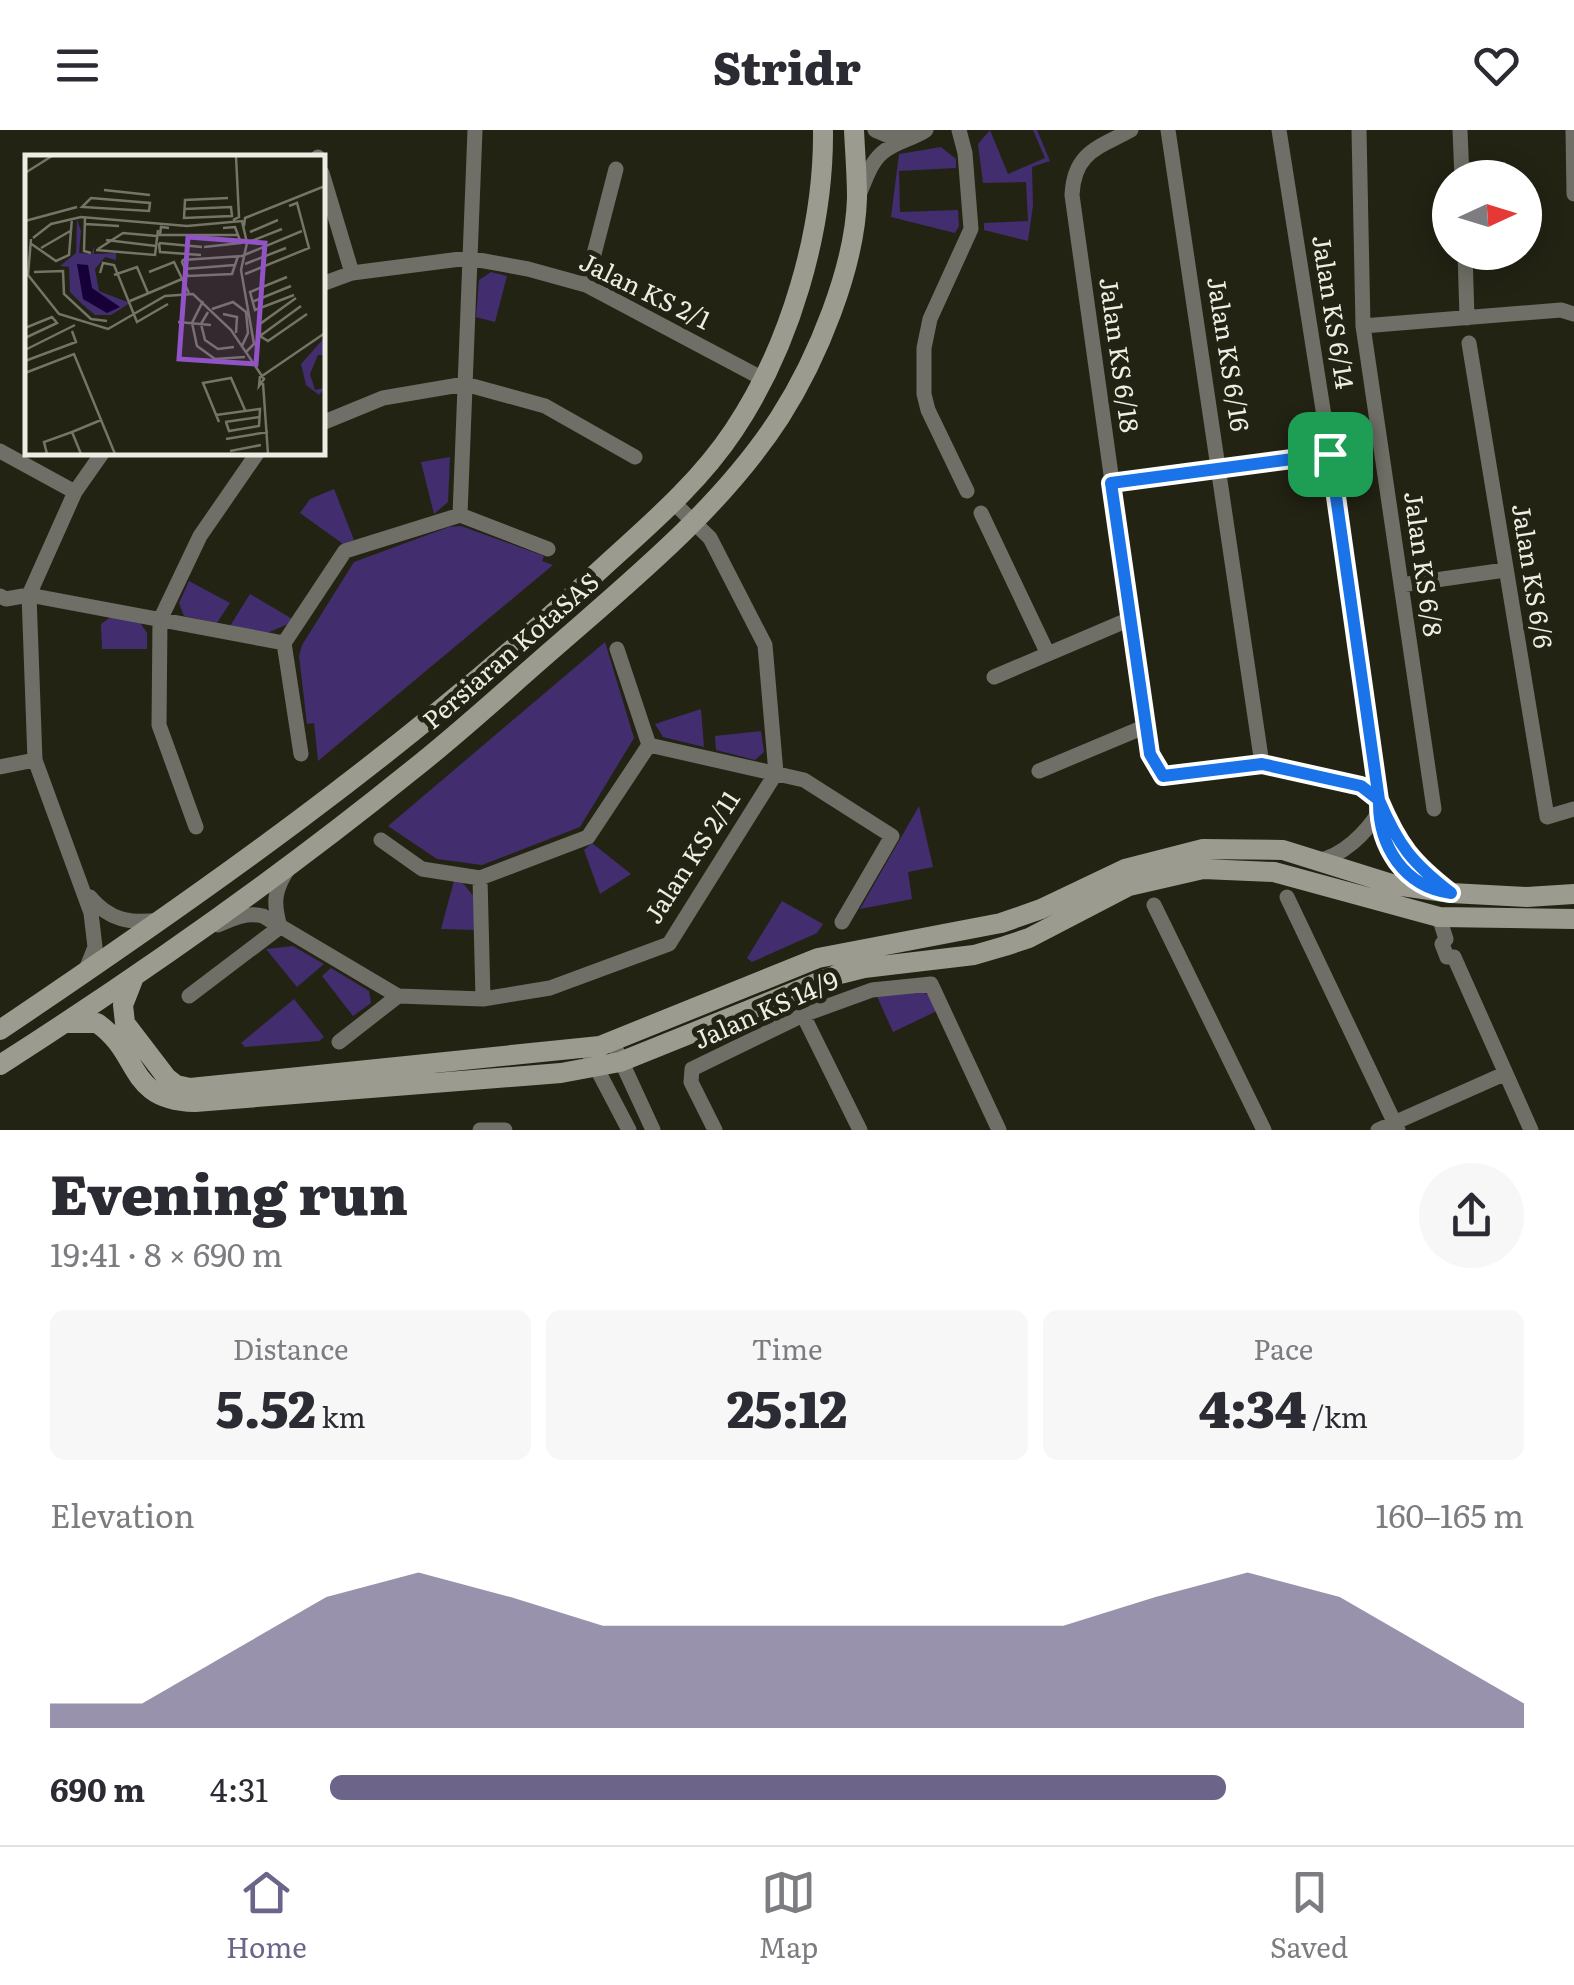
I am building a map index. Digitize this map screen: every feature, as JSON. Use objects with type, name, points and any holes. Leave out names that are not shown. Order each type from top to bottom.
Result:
[{"type":"street","points":[[460,514],[475,130]]},
{"type":"street","name":"Persiaran KotaSAS","points":[[0,1030],[326,802],[548,618],[673,502],[731,434],[763,379],[792,308],[819,196],[823,130]]},
{"type":"street","name":"Persiaran KotaSAS","points":[[0,1065],[192,937],[414,769],[693,521],[753,454],[804,376],[839,283],[857,200],[854,130]]},
{"type":"street","points":[[875,130],[889,136],[908,130]]},
{"type":"street","points":[[857,200],[884,151],[915,139],[923,130]]},
{"type":"street","points":[[959,130],[965,153],[971,229],[930,319],[924,348],[924,394],[967,492]]},
{"type":"street","name":"Jalan KS 6/18","points":[[1132,130],[1084,156],[1073,174],[1072,195],[1144,727],[1150,754],[1163,776],[1262,764]]},
{"type":"street","name":"Jalan KS 6/16","points":[[1168,130],[1262,764]]},
{"type":"street","name":"Jalan KS 6/14","points":[[1278,130],[1330,454],[1379,806],[1394,858],[1412,879],[1441,892]]},
{"type":"street","name":"Jalan KS 6/8","points":[[1359,130],[1362,326],[1434,809]]},
{"type":"street","points":[[1460,130],[1461,160]]},
{"type":"street","points":[[1572,130],[1574,194]]},
{"type":"street","points":[[586,285],[616,169]]},
{"type":"street","points":[[325,183],[352,273]]},
{"type":"street","name":"Jalan KS 2/1","points":[[325,283],[352,273],[468,258],[528,268],[586,285],[763,379]]},
{"type":"street","points":[[1466,270],[1467,318]]},
{"type":"street","points":[[1362,326],[1570,308]]},
{"type":"street","name":"Jalan KS 6/6","points":[[1469,343],[1546,818],[1574,809]]},
{"type":"street","points":[[325,422],[383,398],[465,384],[545,406],[635,456]]},
{"type":"street","points":[[0,451],[75,492]]},
{"type":"street","points":[[1111,483],[1330,454]]},
{"type":"street","points":[[85,973],[95,946],[84,890],[34,760],[29,594],[75,492],[100,455]]},
{"type":"street","points":[[196,828],[160,725],[160,620],[200,536],[256,455]]},
{"type":"street","points":[[673,502],[715,548],[765,645],[776,773]]},
{"type":"street","points":[[981,513],[1048,654]]},
{"type":"street","points":[[301,754],[284,643],[345,551],[460,514],[548,549]]},
{"type":"street","points":[[1401,585],[1505,570]]},
{"type":"street","points":[[0,596],[29,594],[284,643]]},
{"type":"street","points":[[994,678],[1130,619]]},
{"type":"street","points":[[618,649],[649,745]]},
{"type":"street","points":[[1039,771],[1144,727]]},
{"type":"street","points":[[649,745],[804,780],[892,836],[842,922]]},
{"type":"street","points":[[381,840],[422,868],[480,878],[588,836],[649,745]]},
{"type":"street","points":[[0,767],[34,760]]},
{"type":"street","points":[[1262,764],[1361,786],[1379,806],[1357,839],[1332,856],[1313,861]]},
{"type":"street","name":"Jalan KS 2/11","points":[[192,937],[236,917],[254,914],[398,996],[483,999],[550,988],[669,944],[776,773]]},
{"type":"street","points":[[616,1052],[818,958],[1001,923],[1041,909],[1125,869],[1202,850],[1283,850],[1396,885],[1441,892],[1574,894]]},
{"type":"street","points":[[189,996],[280,927],[274,907],[276,893],[292,863]]},
{"type":"street","points":[[134,977],[123,1005],[125,1023],[167,1078],[182,1088],[616,1052],[836,975],[974,955],[1017,942],[1128,886],[1203,870],[1274,872],[1439,917],[1573,922]]},
{"type":"street","points":[[480,878],[483,999]]},
{"type":"street","points":[[84,890],[100,909],[118,920],[162,920]]},
{"type":"street","points":[[1441,892],[1439,917],[1446,939],[1453,939],[1458,953],[1454,957],[1531,1130]]},
{"type":"street","points":[[1287,897],[1397,1126]]},
{"type":"street","points":[[1154,905],[1264,1130]]},
{"type":"street","name":"Jalan KS 14/9","points":[[715,1130],[691,1082],[692,1069],[804,1015],[872,990],[931,984],[998,1130]]},
{"type":"street","points":[[339,1042],[398,996]]},
{"type":"street","points":[[804,1015],[860,1130]]},
{"type":"street","points":[[65,1023],[97,1023],[151,1090],[160,1098],[182,1102],[561,1073],[590,1057]]},
{"type":"street","points":[[616,1052],[654,1130]]},
{"type":"street","points":[[590,1057],[629,1130]]},
{"type":"street","points":[[1378,1130],[1397,1126],[1504,1074]]},
{"type":"street","points":[[480,1130],[505,1130]]},
{"type":"shaded area","points":[[990,130],[1008,174],[1045,158],[1033,130],[1037,130],[1050,161],[1032,167],[1033,205],[1028,241],[984,230],[984,223],[1028,221],[1026,182],[983,183],[978,144]]},
{"type":"shaded area","points":[[941,147],[956,159],[956,168],[899,171],[900,212],[958,210],[959,226],[955,233],[891,217],[899,154]]},
{"type":"shaded area","points":[[491,272],[507,276],[495,322],[476,317],[479,280]]},
{"type":"shaded area","points":[[450,457],[448,502],[434,514],[421,462]]},
{"type":"shaded area","points":[[334,489],[354,540],[343,544],[300,513],[310,499]]},
{"type":"shaded area","points":[[461,526],[544,556],[542,561],[553,565],[318,761],[314,723],[307,724],[299,656],[302,645],[354,562]]},
{"type":"shaded area","points":[[189,581],[230,603],[217,623],[184,616],[179,603]]},
{"type":"shaded area","points":[[250,594],[293,622],[267,633],[230,626]]},
{"type":"shaded area","points":[[112,616],[139,621],[147,633],[147,649],[102,649],[101,624]]},
{"type":"shaded area","points":[[605,642],[634,738],[580,827],[482,865],[437,859],[388,826]]},
{"type":"shaded area","points":[[701,709],[704,747],[663,737],[655,724]]},
{"type":"shaded area","points":[[761,731],[764,752],[755,760],[716,750],[715,736]]},
{"type":"shaded area","points":[[919,806],[933,867],[908,872],[912,899],[860,909]]},
{"type":"shaded area","points":[[592,843],[631,874],[600,894],[584,850]]},
{"type":"shaded area","points":[[454,881],[462,882],[475,898],[476,930],[441,929]]},
{"type":"shaded area","points":[[782,901],[823,924],[817,933],[752,962],[747,958]]},
{"type":"shaded area","points":[[293,946],[324,964],[297,987],[266,949]]},
{"type":"shaded area","points":[[331,968],[369,991],[371,1003],[353,1016],[322,976]]},
{"type":"shaded area","points":[[914,990],[933,996],[939,1010],[893,1032],[876,994]]},
{"type":"shaded area","points":[[294,999],[324,1037],[319,1041],[245,1047],[241,1043]]},
{"type":"route","points":[[1330,454],[1111,483],[1150,754],[1163,776],[1262,764],[1361,786],[1379,800],[1386,840],[1400,867],[1430,890],[1451,893],[1403,850],[1379,800],[1330,454]]}]
